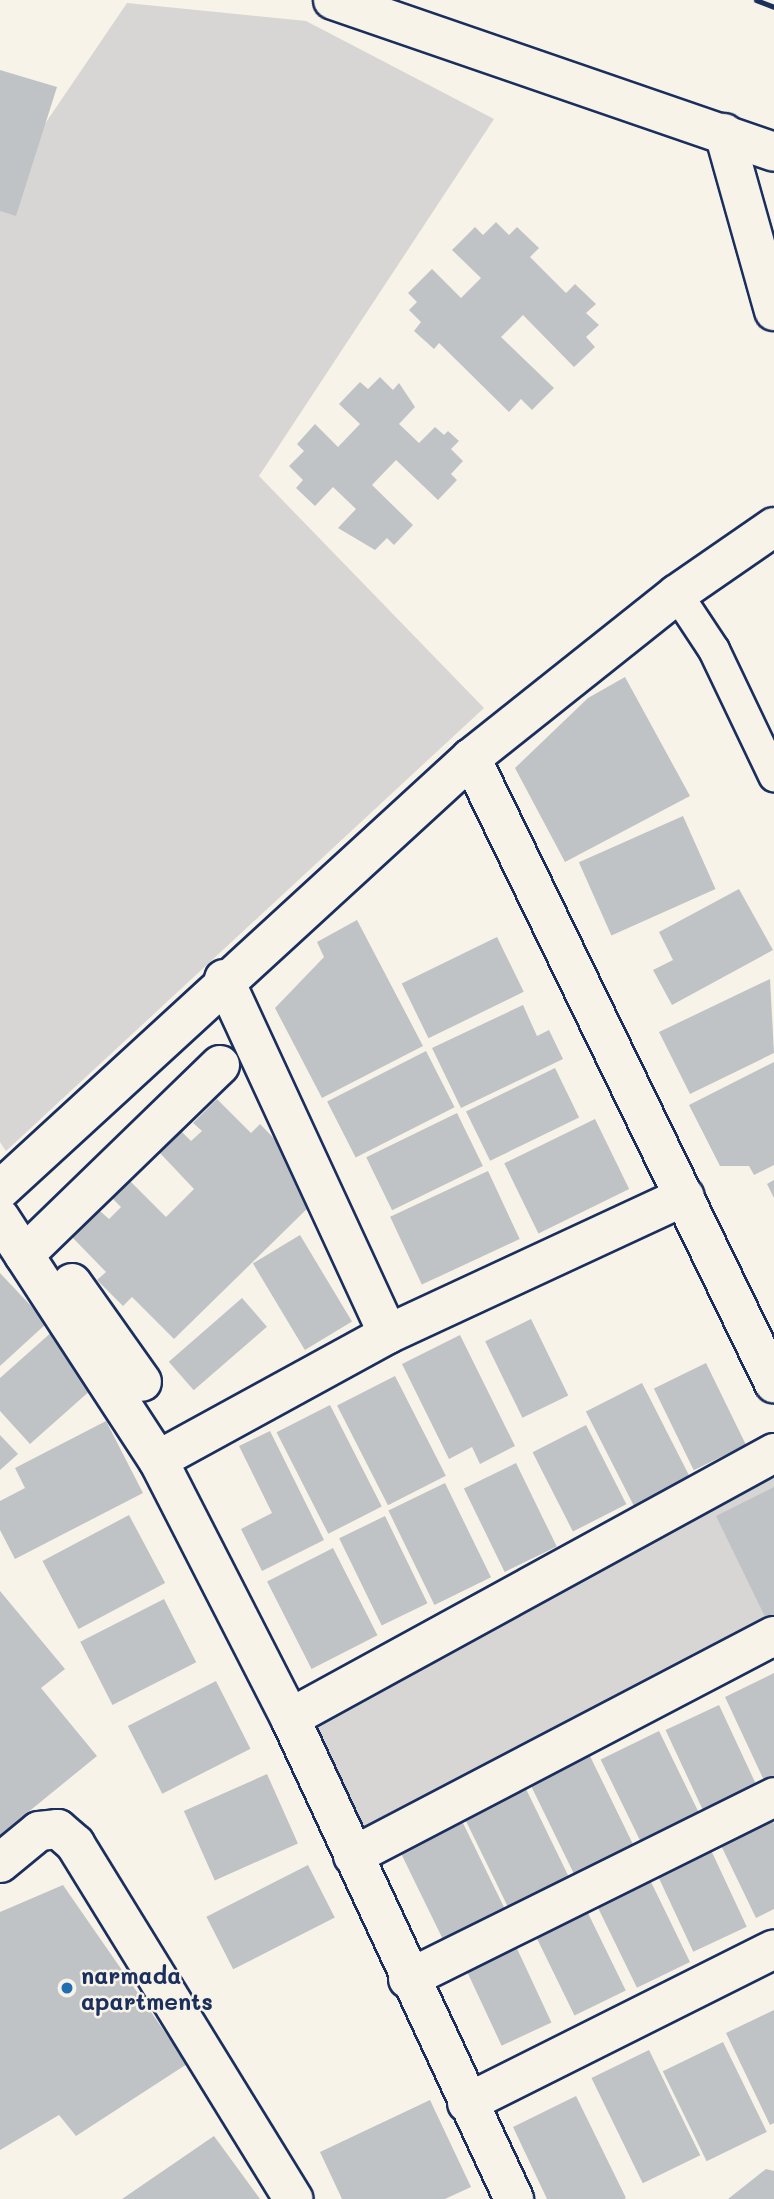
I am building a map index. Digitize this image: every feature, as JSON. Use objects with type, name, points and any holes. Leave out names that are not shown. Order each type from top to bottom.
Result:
[{"type":"street","points":[[333,0],[774,152]]},
{"type":"street","points":[[724,133],[774,311]]},
{"type":"street","points":[[0,1189],[224,979],[471,758],[677,594],[774,527]]},
{"type":"street","points":[[471,758],[774,1383]]},
{"type":"street","points":[[224,979],[388,1334]]},
{"type":"street","points":[[32,1247],[219,1065]]},
{"type":"street","points":[[158,1461],[388,1334],[685,1196]]},
{"type":"street","points":[[0,1218],[32,1247],[142,1382]]},
{"type":"street","points":[[32,1247],[158,1461],[290,1717],[408,1979],[514,2199]]},
{"type":"street","points":[[290,1717],[774,1453]]},
{"type":"street","points":[[353,1856],[774,1636]]},
{"type":"street","points":[[408,1979],[774,1797]]},
{"type":"street","points":[[0,1863],[39,1831],[58,1829],[75,1844],[293,2199]]},
{"type":"street","points":[[467,2103],[774,1950]]},
{"type":"lane","points":[[677,594],[714,650],[772,764]]},
{"type":"shaded area","points":[[127,3],[306,21],[494,119],[259,476],[484,708],[6,1151],[0,1142],[0,190]]},
{"type":"shaded area","points":[[774,1453],[774,1636],[353,1856],[290,1718]]},
{"type":"building","points":[[0,70],[57,87],[16,216],[0,211]]},
{"type":"building","points":[[496,222],[509,235],[517,227],[539,248],[530,257],[566,293],[575,284],[596,304],[586,313],[599,325],[586,337],[595,347],[574,367],[523,315],[501,337],[554,388],[532,410],[521,399],[509,412],[439,343],[434,349],[414,331],[421,322],[409,310],[417,302],[408,293],[432,269],[461,298],[481,278],[452,250],[475,227],[483,235]]},
{"type":"building","points":[[380,377],[393,390],[399,383],[415,407],[399,424],[419,443],[435,427],[444,435],[448,431],[459,441],[451,449],[463,461],[451,474],[457,480],[438,500],[396,460],[372,485],[413,525],[394,545],[387,538],[375,550],[338,528],[356,509],[333,487],[315,506],[296,488],[303,480],[289,466],[304,451],[297,444],[315,424],[338,447],[360,424],[339,404],[360,382],[368,389]]},
{"type":"building","points":[[625,677],[690,796],[565,862],[515,768],[588,698]]},
{"type":"building","points":[[683,816],[716,889],[611,935],[579,862]]},
{"type":"building","points":[[739,889],[773,950],[672,1005],[653,970],[673,960],[659,932]]},
{"type":"building","points":[[357,920],[423,1046],[322,1098],[275,1008],[324,957],[317,942]]},
{"type":"building","points":[[497,937],[524,992],[428,1038],[402,983]]},
{"type":"building","points":[[770,979],[774,1053],[690,1094],[659,1032]]},
{"type":"building","points":[[523,1005],[537,1036],[549,1030],[563,1059],[461,1108],[432,1048]]},
{"type":"building","points":[[426,1051],[455,1107],[356,1158],[327,1101]]},
{"type":"building","points":[[774,1062],[774,1165],[754,1175],[749,1166],[720,1166],[689,1105]]},
{"type":"building","points":[[555,1068],[579,1117],[490,1161],[466,1111]]},
{"type":"building","points":[[217,1099],[251,1133],[260,1124],[301,1166],[292,1176],[316,1200],[174,1339],[132,1297],[123,1306],[97,1280],[106,1272],[72,1237],[100,1211],[109,1219],[121,1207],[112,1198],[130,1181],[166,1217],[194,1189],[159,1152],[181,1131],[191,1141],[202,1131],[193,1123]]},
{"type":"building","points":[[457,1113],[483,1166],[392,1210],[366,1157]]},
{"type":"building","points":[[595,1119],[629,1189],[538,1233],[504,1163]]},
{"type":"building","points":[[488,1171],[520,1239],[422,1285],[390,1217]]},
{"type":"building","points":[[774,1180],[774,1198],[767,1184]]},
{"type":"building","points":[[300,1235],[352,1322],[305,1350],[253,1263]]},
{"type":"building","points":[[0,1273],[47,1323],[0,1366]]},
{"type":"building","points":[[242,1298],[267,1327],[194,1390],[169,1362]]},
{"type":"building","points":[[531,1319],[568,1395],[522,1418],[485,1341]]},
{"type":"building","points":[[54,1330],[101,1381],[30,1444],[0,1411],[0,1378]]},
{"type":"building","points":[[460,1335],[515,1446],[480,1464],[472,1447],[449,1459],[402,1364]]},
{"type":"building","points":[[706,1363],[746,1445],[694,1470],[654,1388]]},
{"type":"building","points":[[395,1376],[446,1476],[388,1505],[337,1406]]},
{"type":"building","points":[[642,1383],[693,1484],[637,1512],[586,1412]]},
{"type":"building","points":[[330,1405],[382,1507],[328,1534],[277,1432]]},
{"type":"building","points":[[106,1421],[143,1493],[15,1559],[0,1530],[0,1501],[25,1488],[15,1468]]},
{"type":"building","points":[[586,1425],[626,1504],[573,1532],[533,1452]]},
{"type":"building","points":[[270,1431],[324,1540],[262,1571],[241,1529],[272,1513],[239,1446]]},
{"type":"building","points":[[0,1435],[18,1454],[0,1470]]},
{"type":"building","points":[[516,1463],[557,1547],[505,1572],[464,1488]]},
{"type":"building","points":[[445,1483],[491,1577],[434,1605],[388,1511]]},
{"type":"building","points":[[774,1487],[774,1625],[770,1627],[716,1516]]},
{"type":"building","points":[[129,1515],[165,1583],[79,1629],[42,1561]]},
{"type":"building","points":[[385,1516],[428,1603],[382,1626],[339,1538]]},
{"type":"building","points":[[333,1548],[377,1635],[312,1669],[267,1582]]},
{"type":"building","points":[[0,1591],[65,1669],[41,1688],[97,1756],[0,1835]]},
{"type":"building","points":[[164,1599],[196,1662],[112,1705],[80,1642]]},
{"type":"building","points":[[774,1673],[774,1786],[768,1789],[725,1697]]},
{"type":"building","points":[[216,1681],[251,1749],[162,1794],[128,1726]]},
{"type":"building","points":[[719,1705],[758,1789],[705,1814],[666,1730]]},
{"type":"building","points":[[659,1731],[703,1822],[645,1850],[601,1759]]},
{"type":"building","points":[[588,1752],[640,1858],[580,1887],[529,1781]]},
{"type":"building","points":[[267,1774],[298,1843],[215,1880],[184,1811]]},
{"type":"building","points":[[526,1789],[574,1887],[513,1917],[465,1819]]},
{"type":"building","points":[[767,1810],[774,1824],[774,1909],[756,1918],[716,1835]]},
{"type":"building","points":[[461,1819],[509,1917],[447,1947],[399,1849]]},
{"type":"building","points":[[710,1848],[747,1927],[693,1952],[657,1873]]},
{"type":"building","points":[[308,1865],[335,1918],[233,1969],[206,1917]]},
{"type":"building","points":[[651,1882],[690,1962],[637,1988],[598,1908]]},
{"type":"building","name":"narmada apartments","points":[[63,1885],[187,2064],[76,2136],[59,2115],[0,2150],[0,1912]]},
{"type":"building","points":[[585,1907],[626,1991],[575,2016],[534,1932]]},
{"type":"building","points":[[513,1940],[551,2022],[502,2046],[463,1963]]},
{"type":"building","points":[[774,2010],[774,2123],[770,2125],[726,2033]]},
{"type":"building","points":[[723,2042],[767,2132],[707,2161],[663,2071]]},
{"type":"building","points":[[649,2050],[700,2155],[643,2183],[591,2078]]},
{"type":"building","points":[[576,2096],[626,2198],[624,2199],[547,2199],[513,2127]]},
{"type":"building","points":[[430,2100],[471,2187],[445,2199],[342,2199],[320,2152]]},
{"type":"building","points":[[214,2136],[260,2199],[122,2199]]},
{"type":"building","points":[[766,2169],[774,2171],[774,2199],[728,2199]]},
{"type":"railway","points":[[756,0],[774,7]]},
{"type":"place","name":"narmada apartments","points":[[67,1988]]}]
